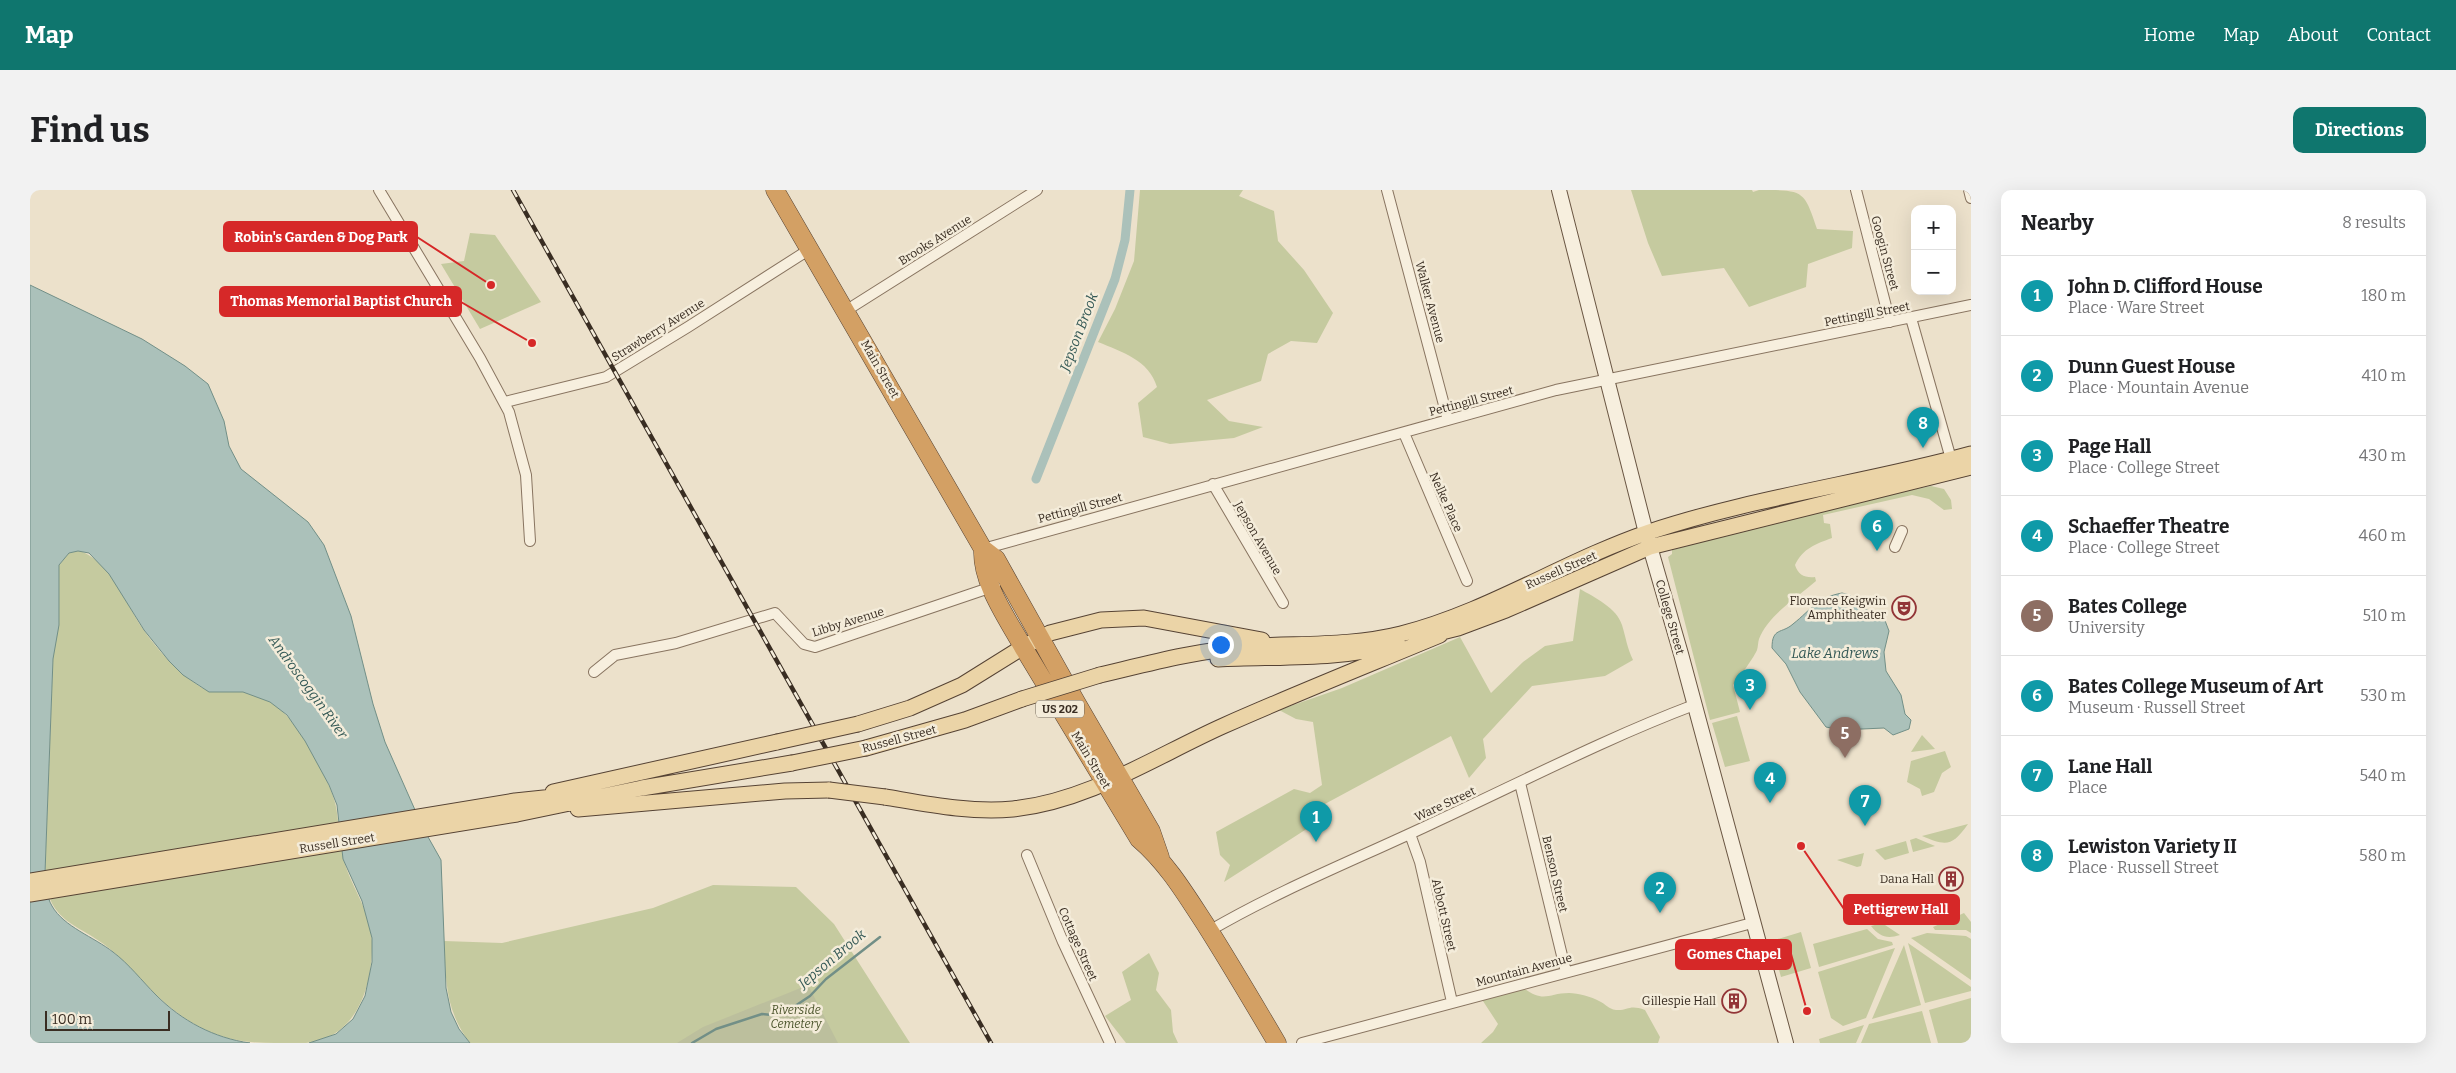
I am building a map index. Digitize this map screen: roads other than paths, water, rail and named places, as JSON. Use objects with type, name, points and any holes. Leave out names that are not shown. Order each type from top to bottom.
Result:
[{"type":"highway","name":"Main Street","points":[[775,190],[847,310],[983,549],[996,559],[1000,584],[1023,647],[1139,839],[1160,857],[1239,977],[1277,1043]]},
{"type":"highway","name":"Main Street","points":[[1000,584],[1040,638],[1121,776],[1152,831],[1160,857]]},
{"type":"main road","name":"College Street","points":[[1559,190],[1648,540],[1682,654],[1752,923],[1786,1043]]},
{"type":"main road","name":"Russell Street","points":[[30,881],[103,875],[792,763],[866,748],[965,720],[1022,699],[1100,675],[1207,651],[1380,638],[1440,623],[1648,540],[1816,489],[1971,454]]},
{"type":"main road","name":"Russell Street","points":[[1149,664],[1323,656],[1374,651],[1458,628],[1506,610],[1648,540],[1971,467]]},
{"type":"main road","points":[[516,807],[777,742],[858,724],[910,708],[954,689],[1023,647],[1050,633],[1101,620],[1144,618],[1254,639],[1310,644]]},
{"type":"main road","points":[[516,807],[829,790],[885,796],[963,808],[1013,809],[1060,798],[1104,783],[1236,720],[1458,628]]},
{"type":"main road","name":"Russell Street","points":[[30,894],[103,875]]},
{"type":"street","points":[[379,190],[505,402],[526,475],[530,541]]},
{"type":"street","name":"Brooks Avenue","points":[[847,310],[1037,190]]},
{"type":"street","name":"Walker Avenue","points":[[1387,190],[1448,420]]},
{"type":"street","name":"Googin Street","points":[[1856,190],[1890,322]]},
{"type":"street","points":[[1969,190],[1971,198]]},
{"type":"street","name":"Strawberry Avenue","points":[[505,402],[606,377],[810,249]]},
{"type":"street","name":"Pettingill Street","points":[[983,549],[1213,484],[1608,378],[1971,305]]},
{"type":"street","points":[[1911,318],[1951,460]]},
{"type":"street","name":"Nelke Place","points":[[1404,433],[1467,581]]},
{"type":"street","name":"Jepson Avenue","points":[[1213,484],[1283,603]]},
{"type":"street","points":[[1895,547],[1902,531]]},
{"type":"street","name":"Libby Avenue","points":[[594,672],[615,655],[676,643],[775,613],[804,644],[815,647],[1000,584]]},
{"type":"street","name":"Ware Street","points":[[1209,931],[1253,905],[1604,743],[1694,705]]},
{"type":"street","name":"Benson Street","points":[[1520,783],[1566,972]]},
{"type":"street","name":"Abbott Street","points":[[1410,834],[1420,862],[1452,1002]]},
{"type":"street","name":"Cottage Street","points":[[1027,855],[1110,1043]]},
{"type":"street","name":"Mountain Avenue","points":[[1302,1043],[1752,923]]},
{"type":"water","name":"Androscoggin River","points":[[30,285],[142,339],[185,366],[208,384],[224,421],[229,446],[241,469],[308,522],[324,545],[351,616],[373,704],[385,742],[423,828],[441,860],[446,988],[451,1012],[459,1029],[470,1043],[309,1043],[336,1034],[353,1019],[365,996],[372,962],[372,938],[362,901],[343,859],[337,805],[329,785],[305,741],[287,715],[270,702],[243,692],[209,692],[183,675],[144,630],[109,574],[89,553],[78,551],[69,553],[59,565],[59,625],[53,659],[45,873],[49,898],[52,906],[64,920],[119,957],[156,995],[177,1013],[211,1032],[237,1041],[250,1043],[30,1043]]},
{"type":"water","name":"Lake Andrews","points":[[1842,593],[1850,595],[1863,608],[1884,618],[1889,631],[1884,652],[1886,671],[1901,695],[1905,714],[1911,720],[1909,729],[1893,735],[1884,728],[1840,730],[1826,727],[1800,692],[1786,664],[1772,648],[1772,641],[1778,632],[1789,627],[1820,601]]},
{"type":"waterway","name":"Jepson Brook","points":[[1036,479],[1115,279],[1125,240],[1130,190]]},
{"type":"waterway","name":"Jepson Brook","points":[[692,1043],[716,1029],[762,1014],[772,1015],[789,1010],[810,996],[826,979],[880,937]]},
{"type":"railway","points":[[513,190],[991,1043]]},
{"type":"place","name":"Robin's Garden & Dog Park","points":[[491,285]]},
{"type":"place","name":"Thomas Memorial Baptist Church","points":[[532,343]]},
{"type":"place","name":"Lewiston Variety II","points":[[1923,448]]},
{"type":"place","name":"Bates College Museum of Art","points":[[1877,551]]},
{"type":"place","name":"Florence Keigwin Amphitheater","points":[[1904,608]]},
{"type":"place","name":"Page Hall","points":[[1750,710]]},
{"type":"place","name":"Bates College","points":[[1845,758]]},
{"type":"place","name":"Schaeffer Theatre","points":[[1770,803]]},
{"type":"place","name":"Lane Hall","points":[[1865,826]]},
{"type":"place","name":"John D. Clifford House","points":[[1316,842]]},
{"type":"place","name":"Pettigrew Hall","points":[[1801,846]]},
{"type":"place","name":"Dana Hall","points":[[1951,879]]},
{"type":"place","name":"Dunn Guest House","points":[[1660,913]]},
{"type":"place","name":"Gillespie Hall","points":[[1734,1001]]},
{"type":"place","name":"Gomes Chapel","points":[[1807,1011]]},
{"type":"park label","name":"Riverside Cemetery","points":[[796,1017]]}]
